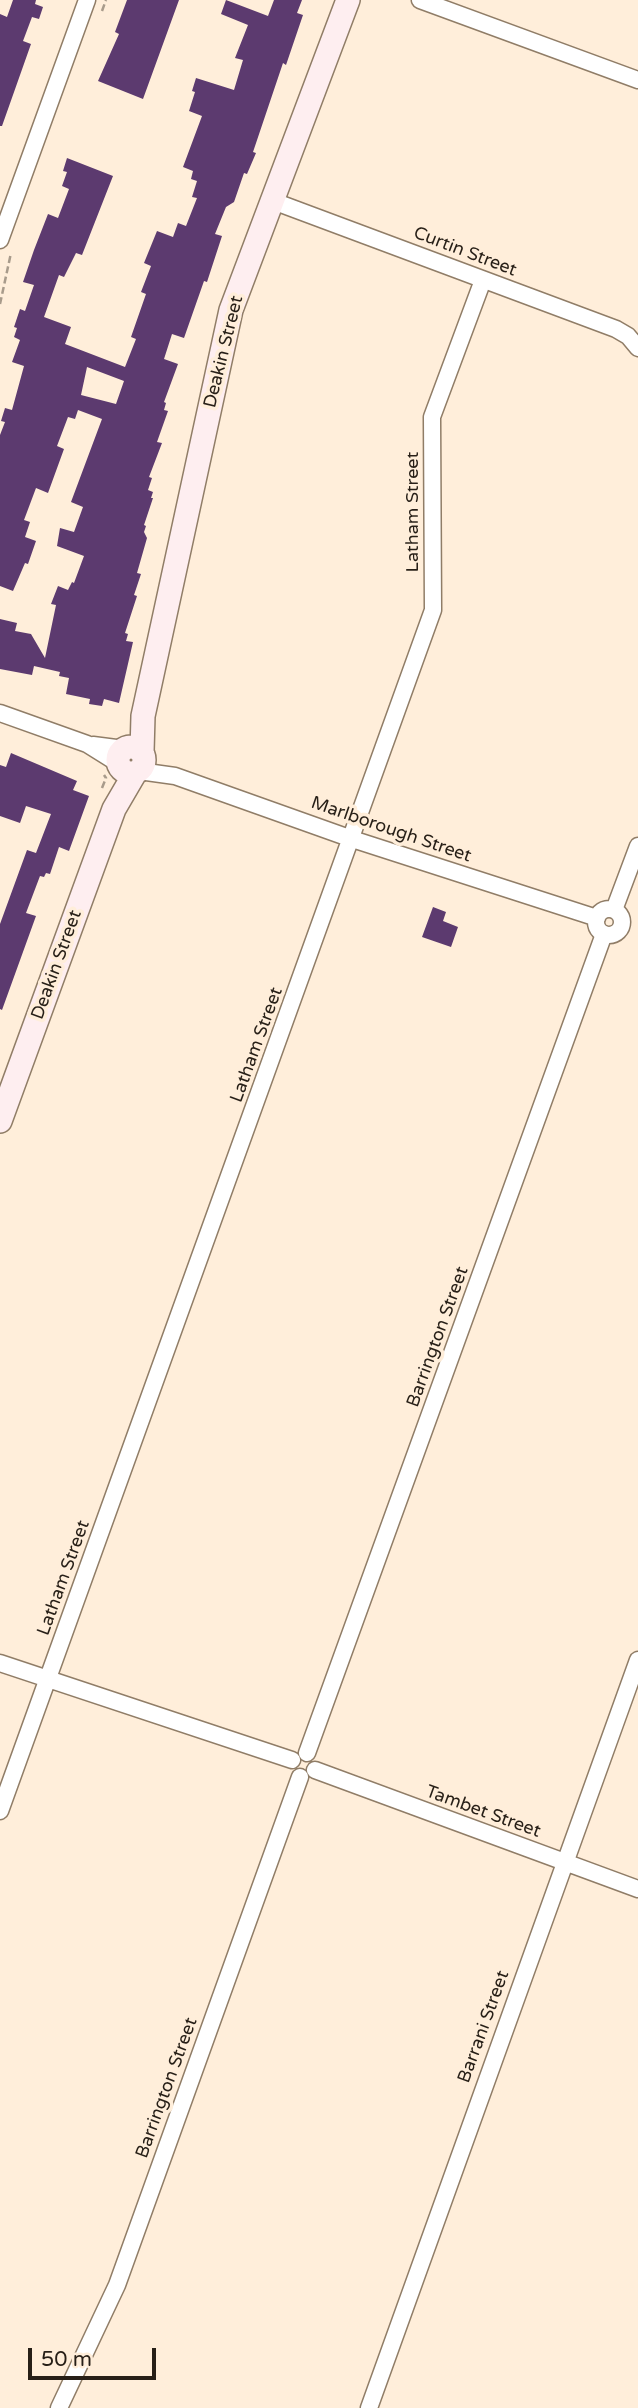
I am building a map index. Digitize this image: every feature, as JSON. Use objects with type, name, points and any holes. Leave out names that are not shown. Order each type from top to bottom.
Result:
[{"type":"street","points":[[0,240],[88,0]]},
{"type":"street","name":"Deakin Street","points":[[0,1121],[107,800],[128,761],[143,716],[232,310],[348,0]]},
{"type":"street","points":[[420,0],[638,80]]},
{"type":"street","name":"Curtin Street","points":[[273,201],[617,329],[628,336],[638,348]]},
{"type":"street","name":"Latham Street","points":[[0,1811],[433,610],[432,417],[483,280]]},
{"type":"street","name":"Marlborough Street","points":[[0,713],[352,839],[597,919]]},
{"type":"street","points":[[614,910],[638,846]]},
{"type":"street","points":[[606,910],[614,910],[621,915],[622,928],[612,935],[604,934],[597,928],[597,919],[606,910]]},
{"type":"street","points":[[622,928],[638,933]]},
{"type":"street","name":"Barrington Street","points":[[307,1753],[604,934]]},
{"type":"street","name":"Barrani Street","points":[[369,2408],[638,1660]]},
{"type":"street","points":[[0,1663],[292,1760]]},
{"type":"street","points":[[307,1753],[314,1758],[307,1773],[291,1768],[292,1760],[298,1754],[307,1753]]},
{"type":"street","name":"Barrington Street","points":[[59,2408],[117,2285],[307,1773]]},
{"type":"street","name":"Tambet Street","points":[[307,1773],[638,1889]]},
{"type":"path","points":[[107,800],[106,778],[128,761]]},
{"type":"building","points":[[13,0],[36,0],[35,4],[43,7],[39,19],[32,17],[23,41],[31,44],[0,126],[0,14],[7,17]]},
{"type":"building","points":[[127,0],[179,0],[143,99],[98,81],[119,34],[115,32]]},
{"type":"building","points":[[226,0],[268,16],[274,0],[302,0],[297,13],[303,15],[286,65],[283,63],[253,152],[256,153],[247,174],[244,173],[234,202],[226,207],[215,234],[222,236],[207,282],[204,281],[184,338],[172,334],[164,359],[178,364],[164,402],[164,410],[168,411],[157,442],[162,443],[149,477],[152,478],[148,490],[153,492],[153,498],[144,525],[147,538],[137,573],[141,574],[134,595],[137,596],[125,633],[128,634],[126,641],[133,642],[119,703],[104,699],[102,706],[89,704],[90,699],[66,694],[69,678],[59,676],[60,672],[34,666],[32,675],[0,669],[0,619],[17,623],[15,631],[31,634],[45,658],[56,605],[51,604],[58,586],[68,590],[72,582],[74,583],[84,556],[57,546],[60,528],[74,532],[83,507],[71,502],[102,419],[78,410],[75,419],[68,417],[57,446],[64,449],[48,493],[36,488],[24,520],[30,522],[25,537],[36,541],[28,564],[25,563],[13,591],[0,586],[0,435],[5,422],[1,421],[5,408],[12,410],[24,366],[12,362],[20,340],[14,337],[17,328],[14,327],[20,309],[25,311],[34,285],[23,282],[48,214],[58,218],[69,189],[62,186],[67,172],[63,171],[67,158],[113,176],[82,255],[76,253],[64,277],[59,275],[44,317],[71,327],[65,344],[125,367],[136,339],[131,337],[146,294],[141,292],[151,266],[144,263],[157,231],[173,237],[178,223],[186,226],[197,198],[192,197],[197,181],[191,179],[193,171],[183,167],[202,116],[189,111],[196,78],[234,90],[243,60],[235,58],[248,25],[221,14]],"holes":[[[87,367],[124,381],[116,404],[81,395]]]},
{"type":"building","points":[[11,753],[77,781],[73,790],[89,796],[69,851],[59,847],[50,874],[40,876],[26,913],[36,916],[2,1010],[0,924],[27,850],[36,853],[51,814],[26,806],[20,823],[0,816],[0,765],[6,767]]},
{"type":"building","points":[[433,907],[446,912],[443,921],[458,927],[451,947],[422,937]]}]
